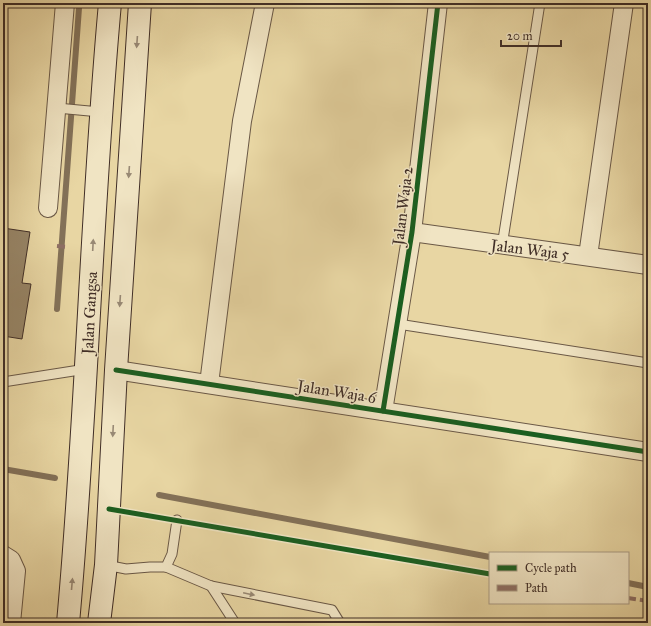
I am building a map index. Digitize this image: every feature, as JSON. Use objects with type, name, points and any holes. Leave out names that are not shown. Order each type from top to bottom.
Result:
[{"type":"main road","name":"Jalan Gangsa","points":[[68,623],[86,369],[96,112],[110,3]]},
{"type":"main road","name":"Jalan Gangsa","points":[[99,623],[106,565],[116,370],[140,3]]},
{"type":"street","points":[[48,208],[62,109],[65,3]]},
{"type":"street","points":[[209,384],[242,121],[265,3]]},
{"type":"street","name":"Jalan Waja 2","points":[[383,411],[412,232],[438,3]]},
{"type":"street","points":[[588,256],[624,3]]},
{"type":"street","name":"Jalan Waja 5","points":[[412,232],[502,246],[648,265]]},
{"type":"street","name":"Jalan Waja 6","points":[[116,370],[648,450]]},
{"type":"street","points":[[3,555],[11,560],[16,571],[12,623]]},
{"type":"lane","points":[[502,246],[540,3]]},
{"type":"lane","points":[[62,109],[96,112]]},
{"type":"lane","points":[[398,324],[648,363]]},
{"type":"lane","points":[[3,382],[86,369]]},
{"type":"lane","points":[[166,567],[172,554],[177,520]]},
{"type":"lane","points":[[106,565],[126,570],[166,567],[211,586],[332,610],[340,623]]},
{"type":"lane","points":[[211,586],[235,623]]},
{"type":"building","points":[[3,228],[30,232],[22,283],[31,284],[22,339],[3,336]]},
{"type":"waterway","points":[[57,309],[79,8]]},
{"type":"waterway","points":[[3,469],[55,478]]},
{"type":"waterway","points":[[159,495],[489,557]]},
{"type":"waterway","points":[[629,583],[648,587]]},
{"type":"marked path","points":[[57,246],[68,247]]},
{"type":"marked path","points":[[629,598],[648,601]]},
{"type":"cycle path","points":[[383,411],[412,232],[438,3]]},
{"type":"cycle path","points":[[116,370],[648,452]]},
{"type":"cycle path","points":[[109,509],[489,574]]}]
